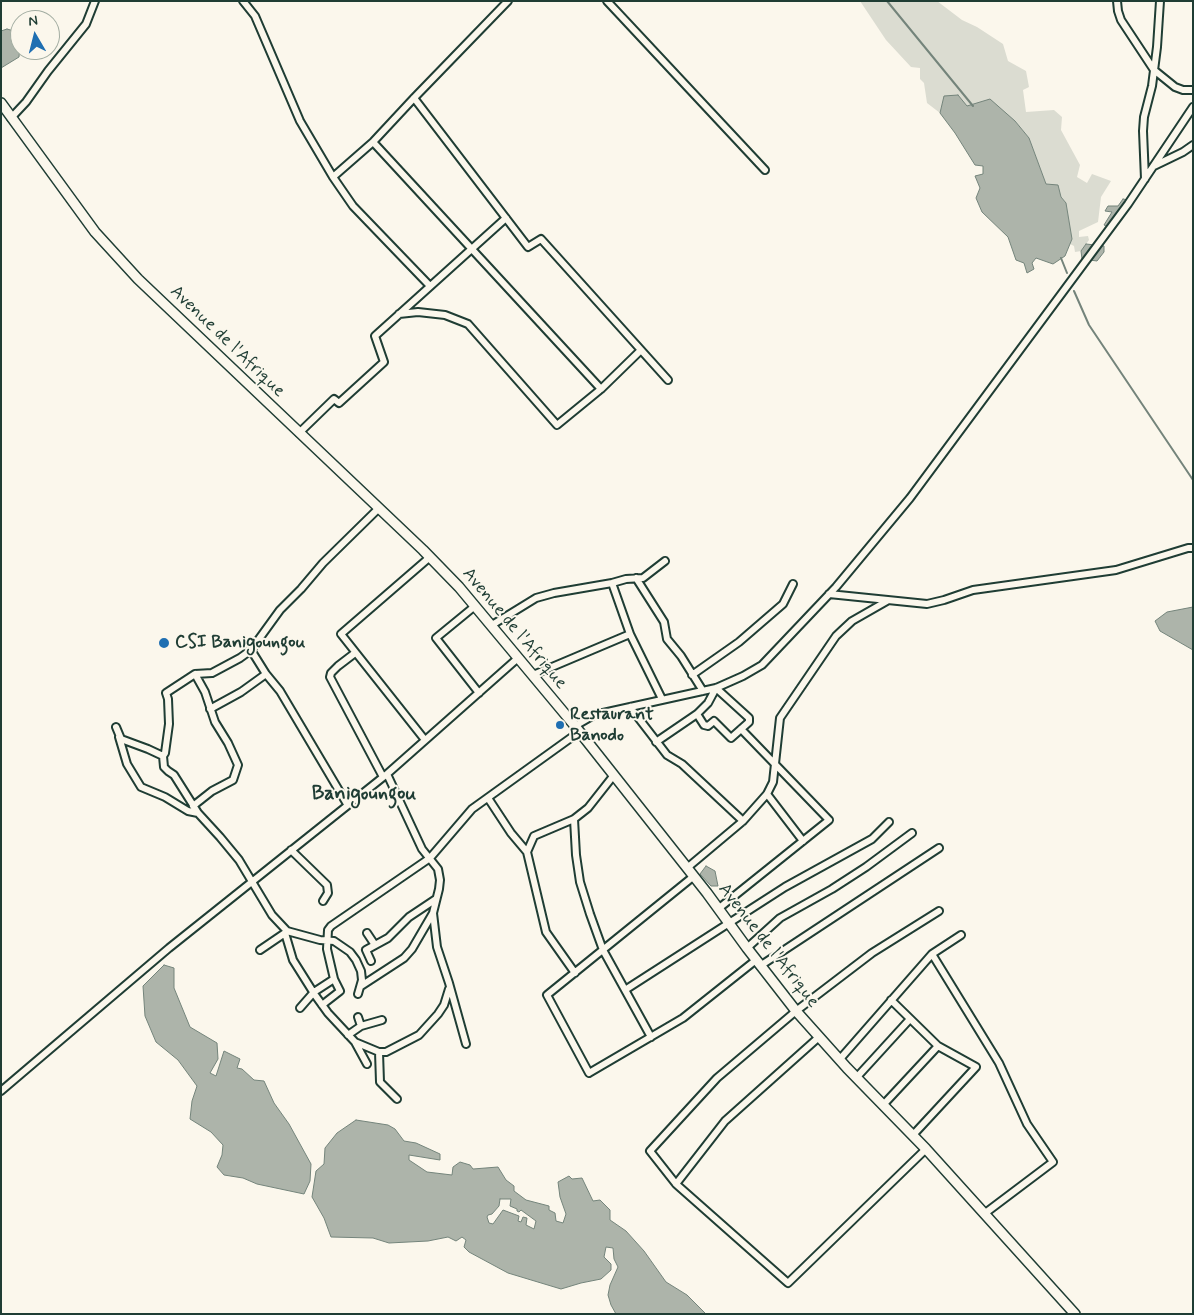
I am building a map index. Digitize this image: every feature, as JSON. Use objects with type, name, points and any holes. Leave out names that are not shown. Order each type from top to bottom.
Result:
[{"type":"main road","name":"Avenue de l'Afrique","points":[[1,103],[95,232],[138,279],[379,508],[430,558],[492,625],[694,876],[796,1011],[926,1149],[1075,1314]]},
{"type":"street","points":[[11,118],[26,102],[86,24],[95,1]]},
{"type":"street","points":[[242,1],[255,16],[300,120],[333,177],[353,206],[430,286]]},
{"type":"street","points":[[333,177],[374,142],[508,1]]},
{"type":"street","points":[[607,1],[764,170]]},
{"type":"street","points":[[1117,1],[1121,20],[1154,70],[1175,87],[1182,90],[1193,90]]},
{"type":"street","points":[[1145,179],[1144,117],[1152,86],[1160,1]]},
{"type":"street","points":[[414,98],[528,247],[541,239],[668,380]]},
{"type":"street","points":[[322,1005],[340,991],[328,956],[326,940],[331,926],[430,858],[472,809],[594,715],[716,688],[762,665],[829,594],[910,498],[1041,323],[1145,179],[1193,107]]},
{"type":"street","points":[[374,142],[600,389]]},
{"type":"street","points":[[1153,167],[1193,145]]},
{"type":"street","points":[[299,433],[334,399],[339,403],[384,362],[375,336],[506,218]]},
{"type":"street","points":[[399,314],[418,312],[436,314],[468,324],[556,425],[600,389],[641,350]]},
{"type":"street","points":[[367,1064],[355,1042],[322,1005],[293,960],[286,932],[272,916],[252,881],[220,836],[198,813],[174,775],[164,767],[163,756],[165,753],[168,724],[168,699],[166,693],[195,674],[212,673],[251,650],[280,610],[323,563],[379,508]]},
{"type":"street","points":[[829,594],[927,604],[973,590],[1116,570],[1193,548]]},
{"type":"street","points":[[425,740],[341,634],[430,558]]},
{"type":"street","points":[[492,625],[536,598],[554,592],[643,578],[665,561]]},
{"type":"street","points":[[636,578],[664,622],[667,640],[681,656],[703,690]]},
{"type":"street","points":[[612,583],[630,634],[662,699]]},
{"type":"street","points":[[692,675],[739,642],[783,604],[793,584]]},
{"type":"street","points":[[687,868],[743,821],[767,794],[773,782],[780,718],[836,636],[852,621],[888,600]]},
{"type":"street","points":[[475,606],[436,638],[479,692]]},
{"type":"street","points":[[533,675],[630,634]]},
{"type":"street","points":[[251,650],[266,674],[280,691],[347,804]]},
{"type":"street","points":[[355,653],[334,669],[330,677],[385,775],[422,849],[438,869],[440,880],[433,913],[412,949],[404,958],[361,986]]},
{"type":"street","points":[[1,1091],[170,948],[385,775],[518,658]]},
{"type":"street","points":[[193,806],[212,791],[233,780],[238,765],[228,743],[215,722],[205,692],[195,674]]},
{"type":"street","points":[[210,709],[241,692],[266,674]]},
{"type":"street","points":[[656,742],[697,714],[708,703],[716,688]]},
{"type":"street","points":[[697,714],[704,725],[708,726],[714,721],[730,738],[749,722],[748,718],[716,688]]},
{"type":"street","points":[[630,707],[667,755],[682,764],[743,821]]},
{"type":"street","points":[[116,727],[130,770],[141,787],[165,797],[188,811],[198,813]]},
{"type":"street","points":[[718,909],[829,820],[741,729]]},
{"type":"street","points":[[119,737],[124,741],[163,756]]},
{"type":"street","points":[[527,852],[534,836],[574,818],[588,808],[614,775]]},
{"type":"street","points":[[767,794],[804,841]]},
{"type":"street","points":[[488,798],[511,833],[527,852],[546,932],[574,972]]},
{"type":"street","points":[[574,818],[580,882],[603,950],[651,1037]]},
{"type":"street","points":[[624,990],[785,887],[872,839],[889,822]]},
{"type":"street","points":[[747,948],[780,918],[839,885],[912,832]]},
{"type":"street","points":[[694,876],[547,994],[589,1073],[683,1018],[758,963],[940,848]]},
{"type":"street","points":[[291,850],[325,882],[328,893],[323,901]]},
{"type":"street","points":[[371,961],[366,950],[388,938],[409,917],[436,899]]},
{"type":"street","points":[[926,1149],[788,1283],[676,1184],[650,1151],[717,1078],[796,1011],[872,953],[939,911]]},
{"type":"street","points":[[433,913],[437,947],[466,1044]]},
{"type":"street","points":[[260,950],[286,932],[308,938],[334,941],[345,948],[356,960],[361,971],[361,986],[358,994]]},
{"type":"street","points":[[367,933],[375,945]]},
{"type":"street","points":[[840,1059],[932,954],[961,935]]},
{"type":"street","points":[[932,954],[999,1063],[1027,1124],[1053,1162],[984,1214]]},
{"type":"street","points":[[300,1008],[314,992],[334,978]]},
{"type":"street","points":[[355,1042],[380,1052],[386,1052],[418,1036],[444,1005],[449,994],[449,982]]},
{"type":"street","points":[[891,1000],[938,1046],[976,1067],[913,1135]]},
{"type":"street","points":[[358,1017],[361,1026]]},
{"type":"street","points":[[857,1077],[910,1019]]},
{"type":"street","points":[[348,1035],[361,1026],[382,1020]]},
{"type":"street","points":[[676,1184],[725,1121],[819,1037]]},
{"type":"street","points":[[884,1104],[938,1046]]},
{"type":"street","points":[[380,1052],[380,1082],[397,1099]]},
{"type":"shaded area","points":[[860,1],[937,1],[962,20],[977,27],[1003,44],[1008,61],[1026,71],[1029,87],[1023,90],[1026,112],[1054,110],[1062,117],[1061,130],[1080,165],[1077,177],[1087,183],[1092,174],[1111,181],[1101,197],[1098,222],[1079,231],[1079,237],[1088,236],[1089,240],[1081,251],[1075,252],[1074,246],[1070,244],[1072,239],[1066,203],[1061,197],[1058,186],[1046,184],[1029,138],[1015,121],[967,106],[945,96],[940,113],[927,103],[924,83],[920,79],[920,68],[911,67],[886,40]]},
{"type":"shaded area","points":[[10,30],[10,60],[14,60],[1,68],[1,31]]},
{"type":"shaded area","points":[[958,95],[967,106],[990,99],[1015,121],[1029,138],[1046,184],[1058,185],[1061,197],[1066,203],[1072,239],[1065,256],[1053,264],[1036,258],[1032,263],[1034,269],[1027,273],[1024,263],[1016,260],[1008,237],[982,212],[976,198],[980,188],[975,176],[983,174],[983,166],[975,165],[940,113],[944,96]]},
{"type":"shaded area","points":[[1123,199],[1128,200],[1108,227],[1104,225],[1112,212],[1105,211],[1108,206],[1118,206]]},
{"type":"shaded area","points":[[1086,244],[1104,246],[1104,252],[1097,261],[1082,259],[1081,251]]},
{"type":"shaded area","points":[[1193,607],[1193,650],[1160,631],[1155,621],[1167,612]]},
{"type":"shaded area","points":[[706,866],[715,871],[718,886],[711,886],[700,874]]},
{"type":"shaded area","points":[[164,965],[174,968],[174,988],[190,1027],[217,1043],[218,1059],[210,1073],[216,1076],[224,1051],[240,1059],[237,1068],[242,1069],[254,1080],[264,1081],[274,1103],[289,1124],[311,1164],[310,1181],[304,1194],[224,1175],[217,1167],[222,1155],[223,1145],[211,1132],[190,1119],[192,1101],[197,1086],[178,1060],[156,1042],[145,1016],[143,986]]},
{"type":"shaded area","points":[[356,1120],[388,1125],[395,1129],[404,1141],[416,1143],[440,1154],[440,1160],[409,1155],[409,1160],[427,1172],[452,1175],[453,1167],[460,1162],[470,1165],[473,1169],[498,1167],[506,1180],[514,1186],[514,1191],[526,1200],[549,1206],[549,1210],[555,1213],[556,1221],[563,1223],[566,1214],[560,1197],[558,1182],[569,1176],[572,1179],[582,1178],[593,1201],[600,1200],[610,1210],[610,1220],[626,1231],[644,1251],[666,1282],[687,1295],[706,1314],[616,1314],[608,1295],[618,1267],[614,1259],[613,1248],[606,1247],[604,1257],[611,1264],[611,1270],[601,1279],[561,1289],[508,1273],[469,1252],[464,1247],[466,1240],[462,1237],[456,1241],[448,1237],[428,1241],[389,1243],[373,1238],[331,1237],[324,1218],[312,1197],[316,1171],[324,1164],[325,1148],[337,1133]],"holes":[[[500,1199],[511,1199],[510,1206],[519,1212],[521,1210],[536,1221],[534,1229],[526,1225],[527,1218],[523,1217],[521,1222],[518,1221],[519,1216],[503,1210],[493,1224],[489,1223],[487,1217],[499,1206]]]},
{"type":"waterway","points":[[887,1],[973,106]]},
{"type":"waterway","points":[[1061,258],[1067,273]]},
{"type":"waterway","points":[[1074,291],[1089,325],[1193,480]]},
{"type":"place","name":"CSI Banigoungou","points":[[164,643]]},
{"type":"place","name":"Restaurant Banodo","points":[[560,725]]},
{"type":"district","name":"Banigoungou","points":[[364,795]]}]
